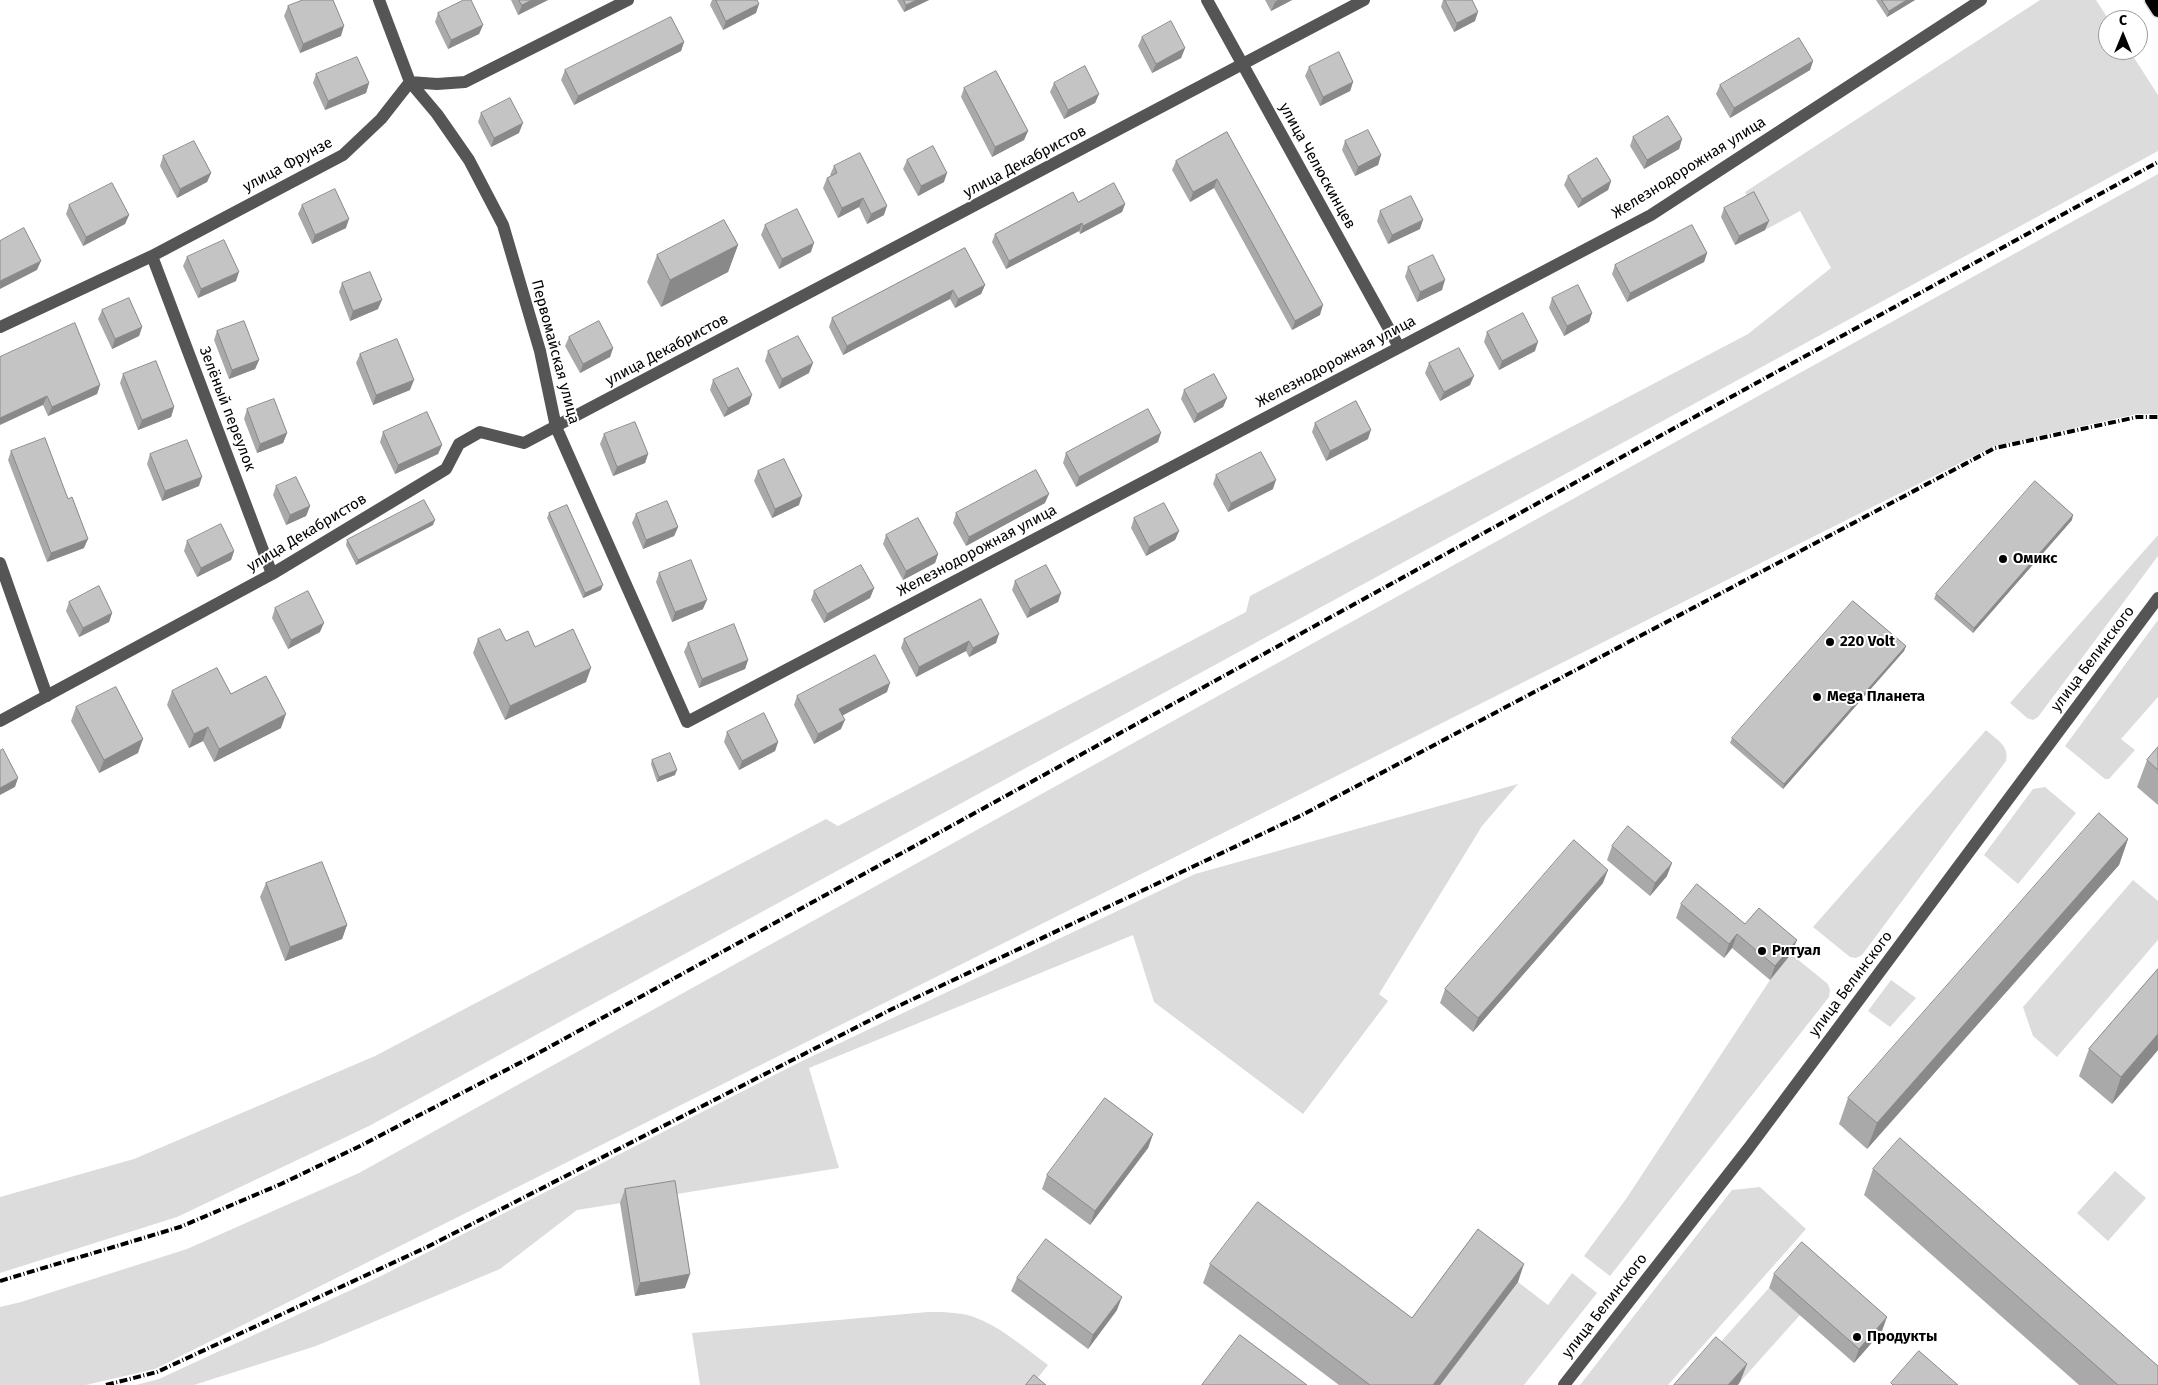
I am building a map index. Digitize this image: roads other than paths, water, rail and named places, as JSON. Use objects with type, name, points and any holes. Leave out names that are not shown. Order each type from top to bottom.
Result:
[{"type":"main road","points":[[2151,0],[2158,11]]},
{"type":"street","name":"Первомайская улица","points":[[379,0],[410,82],[437,114],[469,160],[502,225],[540,350],[556,426],[687,722]]},
{"type":"street","points":[[410,82],[436,84],[465,82],[628,0]]},
{"type":"street","name":"улица Челюскинцев","points":[[1207,0],[1399,347]]},
{"type":"street","name":"улица Декабристов","points":[[0,721],[272,574],[446,469],[459,444],[480,432],[524,443],[1364,0]]},
{"type":"street","name":"Железнодорожная улица","points":[[687,722],[1651,215],[1981,0]]},
{"type":"street","name":"улица Фрунзе","points":[[0,327],[152,256],[343,155],[381,119],[410,82]]},
{"type":"street","name":"Зелёный переулок","points":[[152,256],[272,574]]},
{"type":"street","points":[[0,563],[47,696]]},
{"type":"street","name":"улица Белинского","points":[[1564,1385],[1748,1149],[2158,598]]},
{"type":"railway","points":[[0,1281],[180,1227],[281,1184],[358,1147],[533,1056],[2158,162]]},
{"type":"railway","points":[[106,1385],[157,1372],[427,1247],[892,1009],[1302,815],[1995,448],[2137,417],[2158,417]]},
{"type":"place","name":"Омикс","points":[[2003,559]]},
{"type":"place","name":"220 Volt","points":[[1830,642]]},
{"type":"place","name":"Mega Планета","points":[[1817,697]]},
{"type":"place","name":"Ритуал","points":[[1762,951]]},
{"type":"place","name":"Продукты","points":[[1857,1337]]}]
